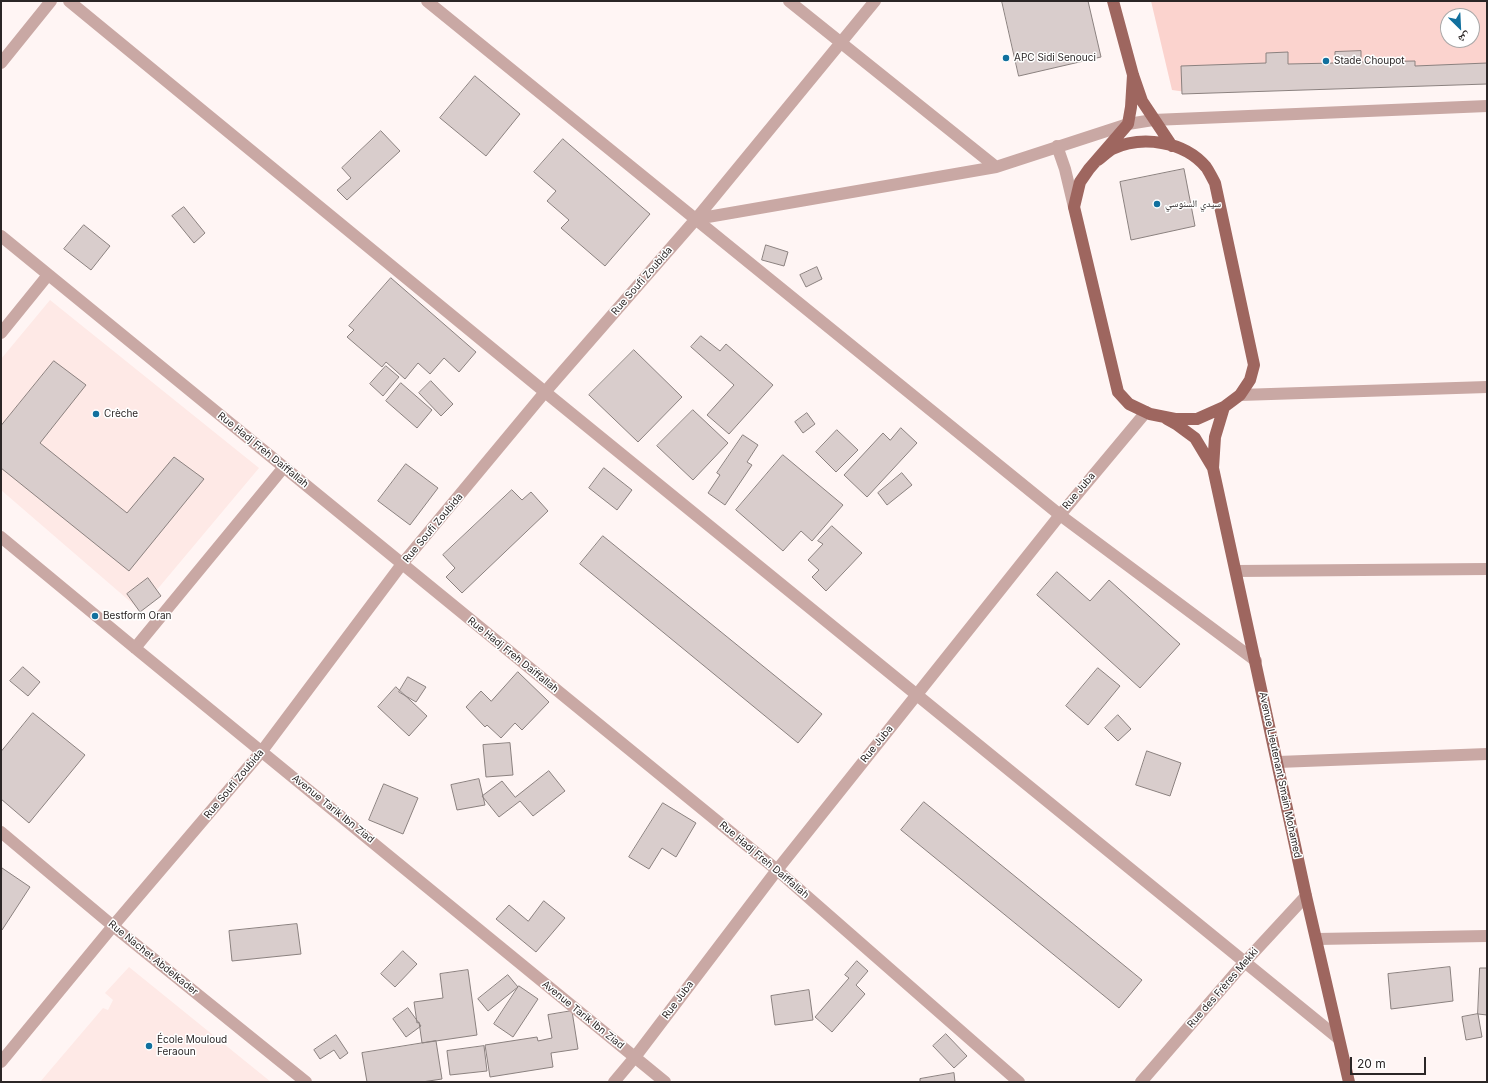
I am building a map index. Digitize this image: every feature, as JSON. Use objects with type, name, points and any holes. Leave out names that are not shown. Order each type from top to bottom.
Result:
[{"type":"main road","points":[[1113,1],[1133,75],[1142,101],[1153,120],[1172,146]]},
{"type":"main road","points":[[1098,160],[1112,150],[1136,142],[1158,142],[1172,146],[1192,155],[1206,167],[1215,183],[1254,365],[1250,380],[1240,395],[1224,407],[1197,419],[1175,419],[1146,412],[1129,404],[1118,392],[1074,207],[1080,182],[1089,169],[1128,124],[1131,107],[1133,75]]},
{"type":"main road","points":[[1213,468],[1215,437],[1224,407]]},
{"type":"main road","points":[[1163,416],[1195,438],[1213,468]]},
{"type":"main road","name":"Avenue Lieutenant Smain Mohamed","points":[[1213,468],[1306,896],[1349,1082]]},
{"type":"street","points":[[1,62],[51,1]]},
{"type":"street","points":[[69,1],[916,696],[1338,1038]]},
{"type":"street","points":[[428,1],[1060,515],[1256,661]]},
{"type":"street","points":[[789,1],[996,167]]},
{"type":"street","name":"Rue Soufi Zoubida","points":[[1,1062],[113,926],[262,751],[402,564],[544,392],[696,219],[875,1]]},
{"type":"street","points":[[696,219],[996,167],[1128,124],[1153,120],[1487,106]]},
{"type":"street","points":[[1057,146],[1065,169],[1074,207]]},
{"type":"street","name":"Rue Hadj Freh Daiffallah","points":[[1,236],[777,870],[1019,1082]]},
{"type":"street","points":[[1,333],[48,275]]},
{"type":"street","points":[[1240,395],[1487,387]]},
{"type":"street","name":"Rue Juba","points":[[614,1082],[635,1057],[777,870],[1060,515],[1146,412]]},
{"type":"street","points":[[134,648],[284,467]]},
{"type":"street","name":"Avenue Tarik Ibn Ziad","points":[[1,537],[134,648],[262,751],[665,1082]]},
{"type":"street","points":[[1236,571],[1487,568]]},
{"type":"street","points":[[1278,762],[1487,754]]},
{"type":"street","name":"Rue Nachet Abdelkader","points":[[1,832],[113,926],[306,1082]]},
{"type":"street","name":"Rue des Frères Mekki","points":[[1141,1082],[1244,963],[1306,896]]},
{"type":"street","points":[[1317,939],[1487,936]]},
{"type":"shaded area","name":"Stade Choupot","points":[[1151,1],[1487,1],[1487,83],[1215,89],[1200,94],[1172,90]]},
{"type":"shaded area","name":"Crèche","points":[[50,300],[259,468],[140,610],[1,490],[1,359]]},
{"type":"shaded area","name":"École Mouloud Feraoun","points":[[129,967],[271,1082],[40,1082],[103,1008],[108,1010],[113,1000],[105,993]]},
{"type":"building","points":[[1002,1],[1088,1],[1101,57],[1019,76]]},
{"type":"building","points":[[1361,51],[1361,62],[1415,61],[1415,66],[1487,63],[1487,84],[1182,94],[1181,66],[1266,63],[1266,53],[1288,52],[1288,64],[1335,63],[1335,52]]},
{"type":"building","points":[[475,76],[520,114],[486,156],[440,118]]},
{"type":"building","points":[[381,131],[400,151],[347,200],[337,190],[351,178],[342,168]]},
{"type":"building","points":[[563,139],[650,214],[605,266],[561,228],[569,220],[547,201],[556,191],[534,172]]},
{"type":"building","name":"سيدي السنوسي","points":[[1184,169],[1195,226],[1131,240],[1120,182]]},
{"type":"building","points":[[184,207],[205,233],[194,243],[172,216]]},
{"type":"building","points":[[84,225],[110,246],[91,270],[64,249]]},
{"type":"building","points":[[766,245],[788,252],[784,266],[762,260]]},
{"type":"building","points":[[817,267],[822,279],[806,287],[800,275]]},
{"type":"building","points":[[391,278],[476,352],[459,372],[444,358],[430,374],[418,363],[405,379],[386,362],[382,367],[347,337],[354,330],[349,326]]},
{"type":"building","points":[[701,336],[720,351],[726,344],[773,385],[729,434],[707,415],[734,385],[691,347]]},
{"type":"building","points":[[634,350],[682,397],[638,442],[589,395]]},
{"type":"building","points":[[54,361],[86,385],[40,443],[127,513],[174,457],[204,479],[129,571],[1,468],[1,426]]},
{"type":"building","points":[[386,366],[399,377],[383,396],[370,384]]},
{"type":"building","points":[[431,381],[453,404],[441,416],[419,393]]},
{"type":"building","points":[[401,383],[432,410],[417,428],[386,401]]},
{"type":"building","points":[[693,410],[728,443],[693,480],[657,446]]},
{"type":"building","points":[[807,413],[815,424],[803,433],[795,422]]},
{"type":"building","points":[[901,428],[917,443],[867,497],[844,475],[883,433],[890,440]]},
{"type":"building","points":[[837,430],[858,450],[836,472],[816,452]]},
{"type":"building","points":[[743,435],[758,445],[747,462],[752,465],[725,505],[708,493],[720,475],[717,473]]},
{"type":"building","points":[[783,455],[843,505],[812,541],[801,531],[783,551],[736,510]]},
{"type":"building","points":[[406,464],[438,488],[410,525],[378,501]]},
{"type":"building","points":[[604,468],[632,490],[617,510],[589,488]]},
{"type":"building","points":[[902,473],[912,485],[887,505],[878,493]]},
{"type":"building","points":[[512,490],[522,500],[531,492],[548,511],[462,593],[446,577],[455,568],[443,555]]},
{"type":"building","points":[[832,526],[862,553],[826,591],[812,577],[819,570],[808,560],[823,544],[818,541]]},
{"type":"building","points":[[603,536],[822,714],[798,743],[580,564]]},
{"type":"building","points":[[1057,572],[1090,601],[1109,580],[1180,644],[1140,688],[1037,595]]},
{"type":"building","points":[[148,578],[161,596],[140,612],[127,594]]},
{"type":"building","points":[[23,667],[40,682],[28,696],[10,681]]},
{"type":"building","points":[[1098,668],[1120,686],[1088,725],[1066,706]]},
{"type":"building","points":[[518,672],[549,702],[522,730],[515,723],[501,738],[487,725],[485,727],[466,707],[481,691],[491,701]]},
{"type":"building","points":[[408,677],[426,687],[416,702],[399,692]]},
{"type":"building","points":[[396,687],[427,716],[409,736],[378,707]]},
{"type":"building","points":[[33,713],[85,755],[29,823],[1,799],[1,752]]},
{"type":"building","points":[[1118,715],[1131,729],[1118,741],[1105,728]]},
{"type":"building","points":[[510,743],[513,775],[486,777],[483,745]]},
{"type":"building","points":[[1147,751],[1181,763],[1170,796],[1136,785]]},
{"type":"building","points":[[549,771],[565,791],[533,816],[520,801],[499,817],[482,796],[502,781],[515,797]]},
{"type":"building","points":[[479,779],[485,805],[457,810],[451,785]]},
{"type":"building","points":[[384,784],[418,798],[403,834],[369,820]]},
{"type":"building","points":[[924,802],[1142,980],[1119,1008],[901,830]]},
{"type":"building","points":[[663,803],[696,823],[676,857],[662,848],[649,869],[629,857]]},
{"type":"building","points":[[2,868],[30,887],[2,930],[1,929]]},
{"type":"building","points":[[544,901],[565,918],[536,952],[496,919],[509,905],[528,921]]},
{"type":"building","points":[[297,924],[301,954],[232,961],[229,931]]},
{"type":"building","points":[[403,951],[417,964],[395,987],[381,974]]},
{"type":"building","points":[[857,961],[868,971],[856,985],[865,994],[832,1032],[815,1017],[849,978],[845,975]]},
{"type":"building","points":[[1450,967],[1453,1001],[1391,1009],[1388,974]]},
{"type":"building","points":[[1480,968],[1487,968],[1487,1015],[1478,1014]]},
{"type":"building","points":[[468,970],[477,1035],[422,1043],[414,1002],[443,998],[440,974]]},
{"type":"building","points":[[508,975],[518,987],[488,1011],[478,999]]},
{"type":"building","points":[[519,986],[538,999],[513,1037],[494,1024]]},
{"type":"building","points":[[809,990],[813,1020],[775,1025],[771,996]]},
{"type":"building","points":[[408,1008],[421,1026],[406,1037],[393,1019]]},
{"type":"building","points":[[572,1011],[578,1049],[551,1053],[553,1067],[490,1077],[485,1045],[537,1037],[538,1041],[552,1038],[548,1015]]},
{"type":"building","points":[[1478,1014],[1482,1037],[1466,1040],[1462,1017]]},
{"type":"building","points":[[946,1034],[967,1056],[954,1068],[933,1046]]},
{"type":"building","points":[[336,1035],[348,1053],[340,1059],[334,1050],[320,1059],[314,1050]]},
{"type":"building","points":[[436,1041],[442,1079],[422,1082],[367,1082],[362,1053]]},
{"type":"building","points":[[484,1046],[487,1071],[450,1075],[447,1051]]},
{"type":"building","points":[[954,1073],[955,1082],[920,1082],[920,1079]]},
{"type":"place","name":"APC Sidi Senouci","points":[[1006,58]]},
{"type":"place","name":"Stade Choupot","points":[[1326,61]]},
{"type":"place","name":"سيدي السنوسي","points":[[1157,204]]},
{"type":"place","name":"Crèche","points":[[96,414]]},
{"type":"place","name":"Bestform Oran","points":[[95,616]]},
{"type":"place","name":"École Mouloud Feraoun","points":[[149,1046]]}]
